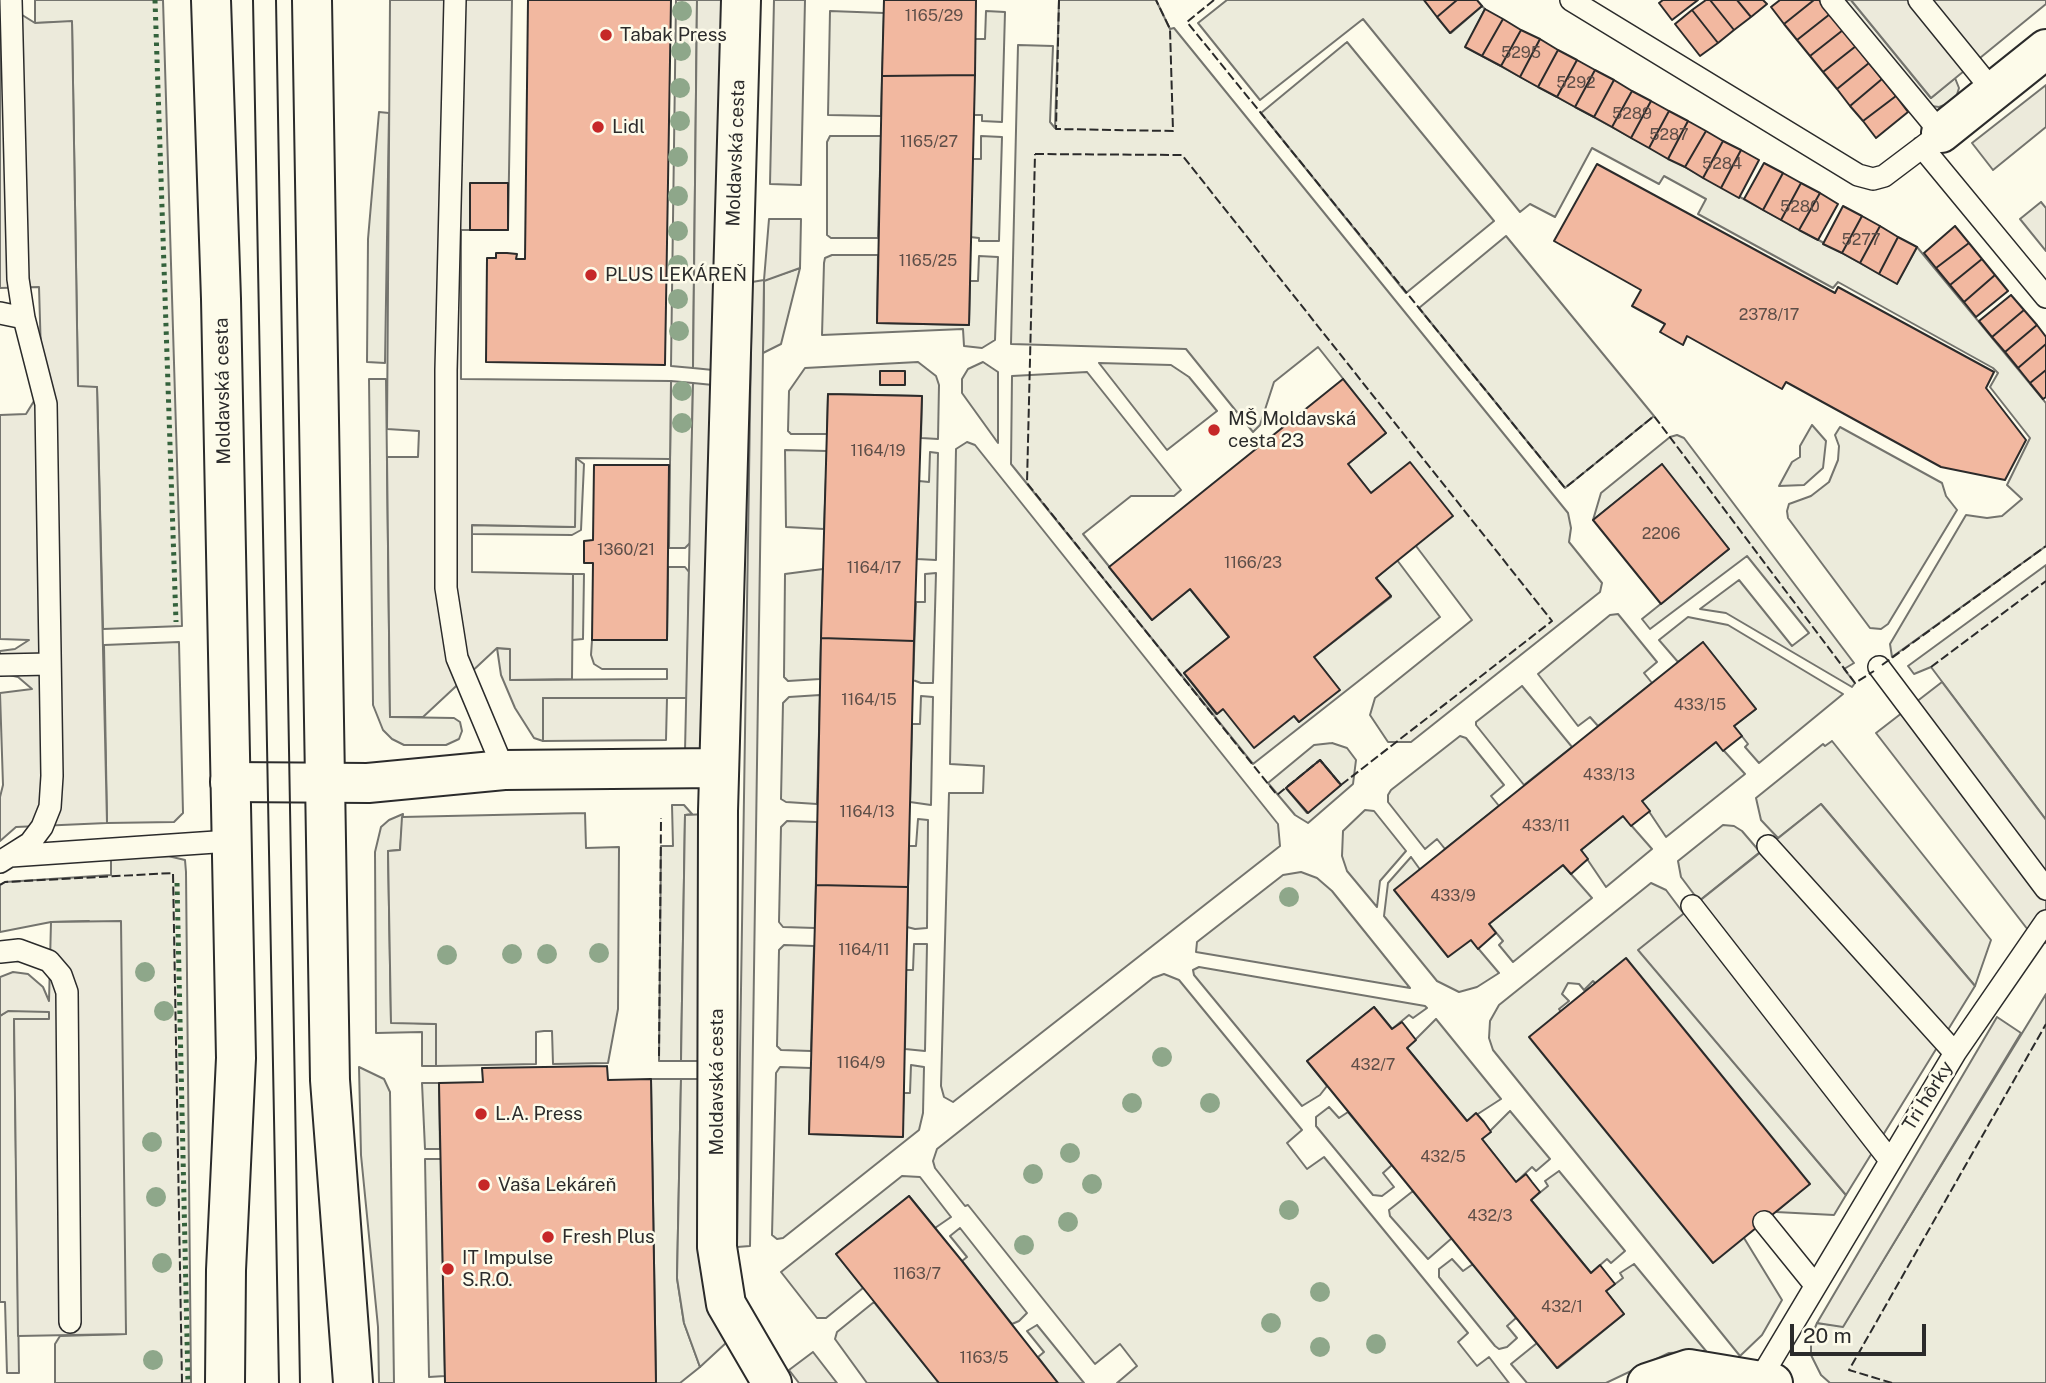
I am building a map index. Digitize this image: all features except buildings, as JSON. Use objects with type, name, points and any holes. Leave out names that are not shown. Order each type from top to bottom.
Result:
[{"type":"street","name":"Moldavská cesta","points":[[211,0],[221,299],[236,1058],[226,1270],[225,1383]]},
{"type":"street","points":[[312,0],[330,1080],[353,1383]]},
{"type":"street","name":"Moldavská cesta","points":[[741,0],[719,768],[717,1247],[726,1304],[772,1383]]},
{"type":"street","points":[[1931,140],[2046,49]]},
{"type":"street","points":[[230,782],[368,783],[504,770],[719,768]]},
{"type":"street","points":[[1647,1383],[1689,1369],[1767,1381]]},
{"type":"lane","points":[[4,859],[30,842],[42,827],[50,807],[46,404],[23,318],[18,279],[11,0]]},
{"type":"lane","points":[[455,0],[446,370],[446,588],[457,658],[504,770]]},
{"type":"lane","points":[[1571,0],[1594,9],[1858,176],[1873,180],[1884,176],[1931,140]]},
{"type":"lane","points":[[1831,0],[2046,297]]},
{"type":"lane","points":[[1919,0],[1993,91]]},
{"type":"lane","points":[[0,313],[23,318]]},
{"type":"lane","points":[[0,665],[50,664]]},
{"type":"lane","points":[[1879,667],[2046,889]]},
{"type":"lane","points":[[4,859],[230,841]]},
{"type":"lane","name":"Tri hôrky","points":[[1767,1381],[1815,1285],[1955,1053],[1768,846]]},
{"type":"lane","points":[[1692,906],[1889,1159]]},
{"type":"lane","points":[[1955,1053],[2046,921]]},
{"type":"lane","points":[[0,952],[19,950],[49,961],[61,975],[66,992],[70,1322]]},
{"type":"lane","points":[[1764,1222],[1815,1285]]},
{"type":"shaded area","points":[[35,0],[163,0],[182,626],[103,629],[97,387],[78,387],[72,22],[35,23]]},
{"type":"shaded area","points":[[390,0],[512,0],[508,230],[461,230],[461,379],[671,381],[670,459],[576,458],[575,527],[472,525],[472,572],[573,574],[572,679],[510,680],[510,649],[497,648],[423,717],[390,717],[387,457],[418,457],[419,431],[387,429]]},
{"type":"shaded area","points":[[676,0],[697,0],[693,368],[671,366]]},
{"type":"shaded area","points":[[697,0],[727,0],[723,371],[693,368]]},
{"type":"shaded area","points":[[774,0],[805,0],[801,185],[770,184]]},
{"type":"shaded area","points":[[1059,0],[1156,0],[1170,29],[1174,28],[1568,513],[1571,528],[1569,542],[1602,583],[1600,592],[1411,742],[1388,742],[1370,715],[1375,698],[1472,620],[1416,546],[1410,463],[1371,493],[1348,464],[1386,433],[1318,347],[1274,382],[1260,425],[1253,432],[1186,349],[1011,344],[1018,45],[1053,46],[1050,122],[1055,128]]},
{"type":"shaded area","points":[[1227,0],[1424,0],[1451,33],[1482,6],[1485,9],[1466,47],[1897,283],[1917,247],[2046,403],[2046,546],[1892,657],[1890,644],[1966,515],[1987,518],[2002,516],[2022,499],[2007,485],[2030,438],[1990,387],[1998,373],[1993,368],[1838,282],[1833,288],[1698,214],[1706,199],[1664,176],[1659,184],[1592,148],[1555,217],[1530,204],[1520,212],[1363,19],[1260,100],[1198,23]]},
{"type":"shaded area","points":[[1845,0],[1851,0],[1931,98],[1955,78],[1959,88],[1955,101],[1939,107],[1931,106],[1924,100]]},
{"type":"shaded area","points":[[1851,0],[2046,0],[2046,4],[1931,98]]},
{"type":"shaded area","points":[[11,8],[35,23],[72,21],[78,386],[97,387],[107,823],[16,827],[0,841],[0,797],[3,785],[0,693],[32,689],[18,677],[0,673],[0,651],[15,649],[29,640],[0,639],[0,415],[26,414],[42,388],[39,287],[0,288],[0,9]]},
{"type":"shaded area","points":[[830,11],[884,13],[881,116],[828,115]]},
{"type":"shaded area","points":[[986,11],[1005,12],[1002,122],[982,121],[982,115],[973,115],[975,39],[985,39]]},
{"type":"shaded area","points":[[1347,42],[1494,221],[1406,293],[1261,113]]},
{"type":"shaded area","points":[[2046,85],[2046,127],[1993,170],[1972,143]]},
{"type":"shaded area","points":[[379,112],[389,113],[385,363],[367,362],[368,239]]},
{"type":"shaded area","points":[[830,136],[881,136],[878,238],[831,238],[827,235],[827,142]]},
{"type":"shaded area","points":[[981,136],[1002,137],[999,241],[979,241],[979,238],[970,237],[972,159],[981,159]]},
{"type":"shaded area","points":[[2041,202],[2046,208],[2046,251],[2020,219]]},
{"type":"shaded area","points":[[769,219],[801,219],[800,268],[764,281],[750,1246],[737,1247],[752,282],[764,280]]},
{"type":"shaded area","points":[[1506,236],[1654,416],[1565,488],[1419,308]]},
{"type":"shaded area","points":[[832,255],[878,255],[877,323],[969,325],[970,281],[978,281],[979,256],[998,257],[995,340],[982,348],[964,346],[963,329],[822,335],[824,263],[825,258]]},
{"type":"shaded area","points":[[800,268],[781,344],[763,353],[764,280]]},
{"type":"shaded area","points":[[918,362],[936,376],[939,385],[938,439],[921,438],[922,396],[828,394],[827,434],[791,434],[788,431],[789,391],[805,368]]},
{"type":"shaded area","points":[[983,362],[998,372],[998,443],[962,393],[962,379],[968,369]]},
{"type":"shaded area","points":[[1099,363],[1171,365],[1189,377],[1217,411],[1167,450]]},
{"type":"shaded area","points":[[1087,372],[1181,490],[1174,496],[1131,496],[1083,534],[1152,620],[1190,589],[1229,637],[1184,673],[1216,714],[1223,709],[1294,716],[1299,722],[1339,689],[1314,657],[1391,597],[1376,578],[1397,560],[1440,617],[1253,764],[1011,464],[1012,376]]},
{"type":"shaded area","points":[[369,379],[386,379],[390,717],[454,718],[460,722],[462,731],[459,739],[446,745],[404,745],[392,739],[383,730],[373,705]]},
{"type":"shaded area","points":[[671,381],[693,383],[690,543],[685,548],[669,548]]},
{"type":"shaded area","points":[[693,383],[723,386],[717,751],[685,751]]},
{"type":"shaded area","points":[[1812,425],[1826,441],[1823,468],[1804,485],[1779,486],[1792,462],[1800,457],[1800,446]]},
{"type":"shaded area","points":[[1840,427],[1942,483],[1946,496],[1957,510],[1888,624],[1881,629],[1870,628],[1788,518],[1789,504],[1811,496],[1829,482],[1838,460],[1839,446],[1835,435]]},
{"type":"shaded area","points":[[1677,435],[1684,438],[1854,663],[1844,669],[1855,683],[1852,687],[1726,613],[1700,609],[1739,580],[1792,646],[1809,633],[1747,556],[1650,629],[1642,619],[1729,549],[1662,465],[1593,520],[1601,493],[1670,437]]},
{"type":"shaded area","points":[[967,442],[975,445],[1278,824],[1280,846],[953,1102],[944,1097],[941,1086],[949,793],[983,793],[984,766],[950,764],[956,449]]},
{"type":"shaded area","points":[[785,450],[827,451],[824,529],[786,527]]},
{"type":"shaded area","points":[[930,452],[938,453],[936,560],[917,559],[919,481],[929,482]]},
{"type":"shaded area","points":[[576,458],[584,464],[581,530],[572,535],[472,534],[472,525],[574,527]]},
{"type":"shaded area","points":[[2046,565],[2046,820],[1931,667],[1914,674],[1908,666]]},
{"type":"shaded area","points":[[668,567],[685,567],[689,572],[687,698],[543,698],[543,741],[534,738],[515,708],[501,675],[497,648],[510,649],[511,680],[667,679],[667,669],[602,669],[594,664],[591,655],[592,640],[667,640]]},
{"type":"shaded area","points":[[823,569],[820,679],[788,681],[784,677],[785,574]]},
{"type":"shaded area","points":[[936,573],[933,683],[921,683],[913,680],[916,602],[925,602],[925,574]]},
{"type":"shaded area","points":[[573,574],[584,574],[583,639],[572,640]]},
{"type":"shaded area","points":[[1618,614],[1657,662],[1644,673],[1652,683],[1598,726],[1590,717],[1578,726],[1538,674],[1610,615]]},
{"type":"shaded area","points":[[1688,617],[1728,625],[1843,694],[1759,763],[1745,747],[1748,744],[1734,726],[1756,709],[1703,643],[1678,662],[1659,640]]},
{"type":"shaded area","points":[[179,642],[183,813],[174,822],[107,823],[104,645]]},
{"type":"shaded area","points":[[1942,682],[2046,820],[2046,943],[2035,939],[1876,733]]},
{"type":"shaded area","points":[[1522,686],[1572,747],[1524,785],[1476,725],[1476,722]]},
{"type":"shaded area","points":[[820,695],[817,804],[786,802],[781,799],[783,703],[789,697]]},
{"type":"shaded area","points":[[921,696],[933,697],[931,805],[910,802],[912,724],[920,724]]},
{"type":"shaded area","points":[[543,698],[667,698],[666,740],[543,741]]},
{"type":"shaded area","points":[[1460,736],[1466,738],[1504,785],[1491,796],[1499,806],[1445,849],[1437,839],[1425,849],[1388,802],[1388,795]]},
{"type":"shaded area","points":[[1832,741],[1991,940],[1975,986],[1821,804],[1778,838],[1761,820],[1756,798],[1823,744],[1825,746]]},
{"type":"shaded area","points":[[1716,742],[1745,774],[1666,837],[1642,801]]},
{"type":"shaded area","points":[[1332,743],[1347,748],[1356,760],[1353,784],[1308,823],[1295,815],[1268,783],[1314,745]],"holes":[[[1320,760],[1341,785],[1307,813],[1286,788]]]},
{"type":"shaded area","points":[[1821,804],[1975,986],[1846,1195],[1638,950]]},
{"type":"shaded area","points":[[672,805],[684,805],[692,814],[685,815],[681,1061],[659,1061],[661,846],[673,846]]},
{"type":"shaded area","points":[[1365,810],[1374,811],[1406,851],[1380,881],[1377,907],[1347,871],[1342,856],[1343,831]]},
{"type":"shaded area","points":[[585,813],[586,848],[619,847],[618,1009],[608,1063],[553,1064],[552,1031],[544,1031],[536,1032],[536,1064],[436,1066],[436,1024],[391,1023],[388,851],[400,850],[402,817]]},
{"type":"shaded area","points":[[403,814],[400,850],[388,851],[391,1022],[436,1024],[436,1066],[422,1066],[422,1032],[376,1033],[375,852],[381,827]]},
{"type":"shaded area","points":[[708,814],[704,1061],[681,1061],[685,815]]},
{"type":"shaded area","points":[[1623,816],[1652,849],[1606,887],[1581,850]]},
{"type":"shaded area","points":[[918,819],[928,820],[927,928],[915,929],[907,927],[909,846],[916,846]]},
{"type":"shaded area","points":[[787,821],[817,822],[815,928],[783,927],[779,922],[781,827]]},
{"type":"shaded area","points":[[1723,825],[1734,826],[1742,831],[1760,852],[1699,901],[1681,877],[1678,861]]},
{"type":"shaded area","points":[[168,856],[185,860],[186,872],[191,1383],[55,1383],[55,1344],[60,1336],[126,1334],[89,921],[51,922],[0,932],[0,885],[5,882],[111,875],[111,858]]},
{"type":"shaded area","points":[[1411,857],[1471,940],[1499,973],[1477,987],[1459,992],[1437,981],[1384,916],[1388,883]]},
{"type":"shaded area","points":[[1563,865],[1592,898],[1513,962],[1499,945],[1503,941],[1489,924]]},
{"type":"shaded area","points":[[1301,872],[1317,878],[1332,891],[1410,988],[1196,952],[1197,942],[1283,875]]},
{"type":"shaded area","points":[[1651,883],[1666,890],[1684,914],[1639,950],[1846,1195],[1834,1215],[1776,1212],[1809,1184],[1593,981],[1584,990],[1579,984],[1568,983],[1562,994],[1569,1001],[1559,1009],[1561,1012],[1744,1238],[1782,1300],[1762,1335],[1740,1356],[1493,1050],[1489,1038],[1490,1021],[1499,1005]]},
{"type":"shaded area","points":[[121,921],[126,1334],[18,1336],[14,1019],[49,1019],[49,1012],[8,1011],[0,1016],[0,977],[13,972],[28,974],[43,987],[49,1001],[51,922]]},
{"type":"shaded area","points":[[914,944],[927,944],[925,1051],[905,1049],[906,970],[913,970]]},
{"type":"shaded area","points":[[784,945],[814,946],[811,1051],[781,1050],[777,1046],[779,950]]},
{"type":"shaded area","points":[[1199,967],[1427,1008],[1413,1018],[1409,1015],[1392,1029],[1374,1007],[1307,1061],[1327,1086],[1320,1095],[1302,1106],[1194,975],[1193,970]]},
{"type":"shaded area","points":[[1164,974],[1179,980],[1302,1130],[1287,1143],[1307,1169],[1324,1157],[1468,1333],[1458,1342],[1477,1366],[1489,1357],[1509,1383],[1117,1383],[1137,1366],[1120,1344],[1095,1364],[968,1205],[965,1206],[935,1168],[933,1161],[937,1149],[1153,978]]},
{"type":"shaded area","points":[[2046,994],[2046,1383],[1830,1383],[1821,1375],[1811,1355],[1811,1337],[1817,1323],[1843,1326]]},
{"type":"shaded area","points":[[8,1011],[49,1011],[49,1019],[14,1019],[19,1373],[7,1373],[5,1302],[0,1302],[0,1016]]},
{"type":"shaded area","points":[[1997,1017],[2021,1033],[1843,1327],[1817,1323]]},
{"type":"shaded area","points":[[1436,1019],[1501,1099],[1467,1121],[1407,1048]]},
{"type":"shaded area","points":[[911,1065],[924,1067],[923,1113],[919,1130],[783,1238],[777,1239],[772,1235],[776,1073],[780,1067],[811,1068],[809,1134],[902,1137],[904,1093],[910,1093]]},
{"type":"shaded area","points":[[359,1067],[384,1079],[390,1092],[394,1383],[379,1383],[378,1327],[361,1155]]},
{"type":"shaded area","points":[[651,1079],[681,1079],[677,1278],[684,1323],[700,1367],[680,1383],[656,1383]]},
{"type":"shaded area","points":[[681,1079],[704,1079],[727,1342],[700,1367],[684,1323],[677,1278]]},
{"type":"shaded area","points":[[422,1083],[439,1083],[440,1149],[425,1149]]},
{"type":"shaded area","points":[[1329,1107],[1339,1118],[1348,1112],[1392,1165],[1383,1173],[1394,1187],[1382,1196],[1373,1195],[1316,1126],[1316,1117]]},
{"type":"shaded area","points":[[1510,1111],[1550,1159],[1536,1171],[1532,1167],[1516,1182],[1482,1139]]},
{"type":"shaded area","points":[[425,1159],[441,1159],[445,1376],[429,1377]]},
{"type":"shaded area","points":[[1559,1171],[1625,1251],[1611,1263],[1607,1259],[1591,1273],[1531,1200],[1548,1186],[1545,1181]]},
{"type":"shaded area","points":[[902,1176],[920,1177],[951,1217],[935,1228],[909,1196],[836,1254],[863,1288],[826,1318],[817,1318],[781,1272]]},
{"type":"shaded area","points":[[1413,1191],[1452,1238],[1428,1259],[1390,1216],[1389,1210]]},
{"type":"shaded area","points":[[960,1228],[1027,1313],[1019,1321],[1012,1324],[962,1261],[967,1257],[950,1236]]},
{"type":"shaded area","points":[[1452,1259],[1463,1271],[1473,1264],[1516,1318],[1507,1326],[1517,1338],[1507,1347],[1499,1349],[1495,1346],[1439,1277],[1439,1269]]},
{"type":"shaded area","points":[[1634,1264],[1706,1351],[1669,1353],[1606,1383],[1527,1383],[1511,1364],[1537,1343],[1558,1368],[1624,1314],[1606,1291],[1623,1278],[1620,1273]]},
{"type":"shaded area","points":[[874,1302],[939,1383],[867,1383],[835,1339],[837,1332]]},
{"type":"shaded area","points":[[1037,1325],[1084,1383],[1058,1383],[1038,1357],[1044,1352],[1027,1331]]},
{"type":"shaded area","points":[[813,1352],[837,1383],[799,1383],[789,1370]]},
{"type":"tram line","points":[[253,0],[279,1383]]},
{"type":"tram line","points":[[276,0],[300,1383]]},
{"type":"hedge","points":[[155,0],[176,622]]},
{"type":"hedge","points":[[177,883],[188,1383]]},
{"type":"fence","points":[[1059,0],[1056,129],[1173,131],[1170,29],[1156,0]]},
{"type":"fence","points":[[1214,0],[1187,22],[1565,488],[1654,416],[1855,683],[1874,671]]},
{"type":"fence","points":[[1035,154],[1182,155],[1552,621],[1341,785],[1320,760],[1277,795],[1027,483],[1035,154]]},
{"type":"fence","points":[[1882,665],[2046,546]]},
{"type":"fence","points":[[1931,667],[2046,581]]},
{"type":"fence","points":[[659,1056],[661,818]]},
{"type":"fence","points":[[0,885],[5,882],[173,873],[182,1383]]},
{"type":"fence","points":[[1892,1383],[1849,1370],[2046,1024]]},
{"type":"place","name":"Tabak Press","points":[[606,35]]},
{"type":"place","name":"Lidl","points":[[598,127]]},
{"type":"place","name":"PLUS LEKÁREŇ","points":[[591,275]]},
{"type":"place","name":"MŠ Moldavská cesta 23","points":[[1214,430]]},
{"type":"place","name":"L.A. Press","points":[[481,1114]]},
{"type":"place","name":"Vaša Lekáreň","points":[[484,1185]]},
{"type":"place","name":"Fresh Plus","points":[[548,1237]]},
{"type":"place","name":"IT Impulse S.R.O.","points":[[448,1269]]}]
